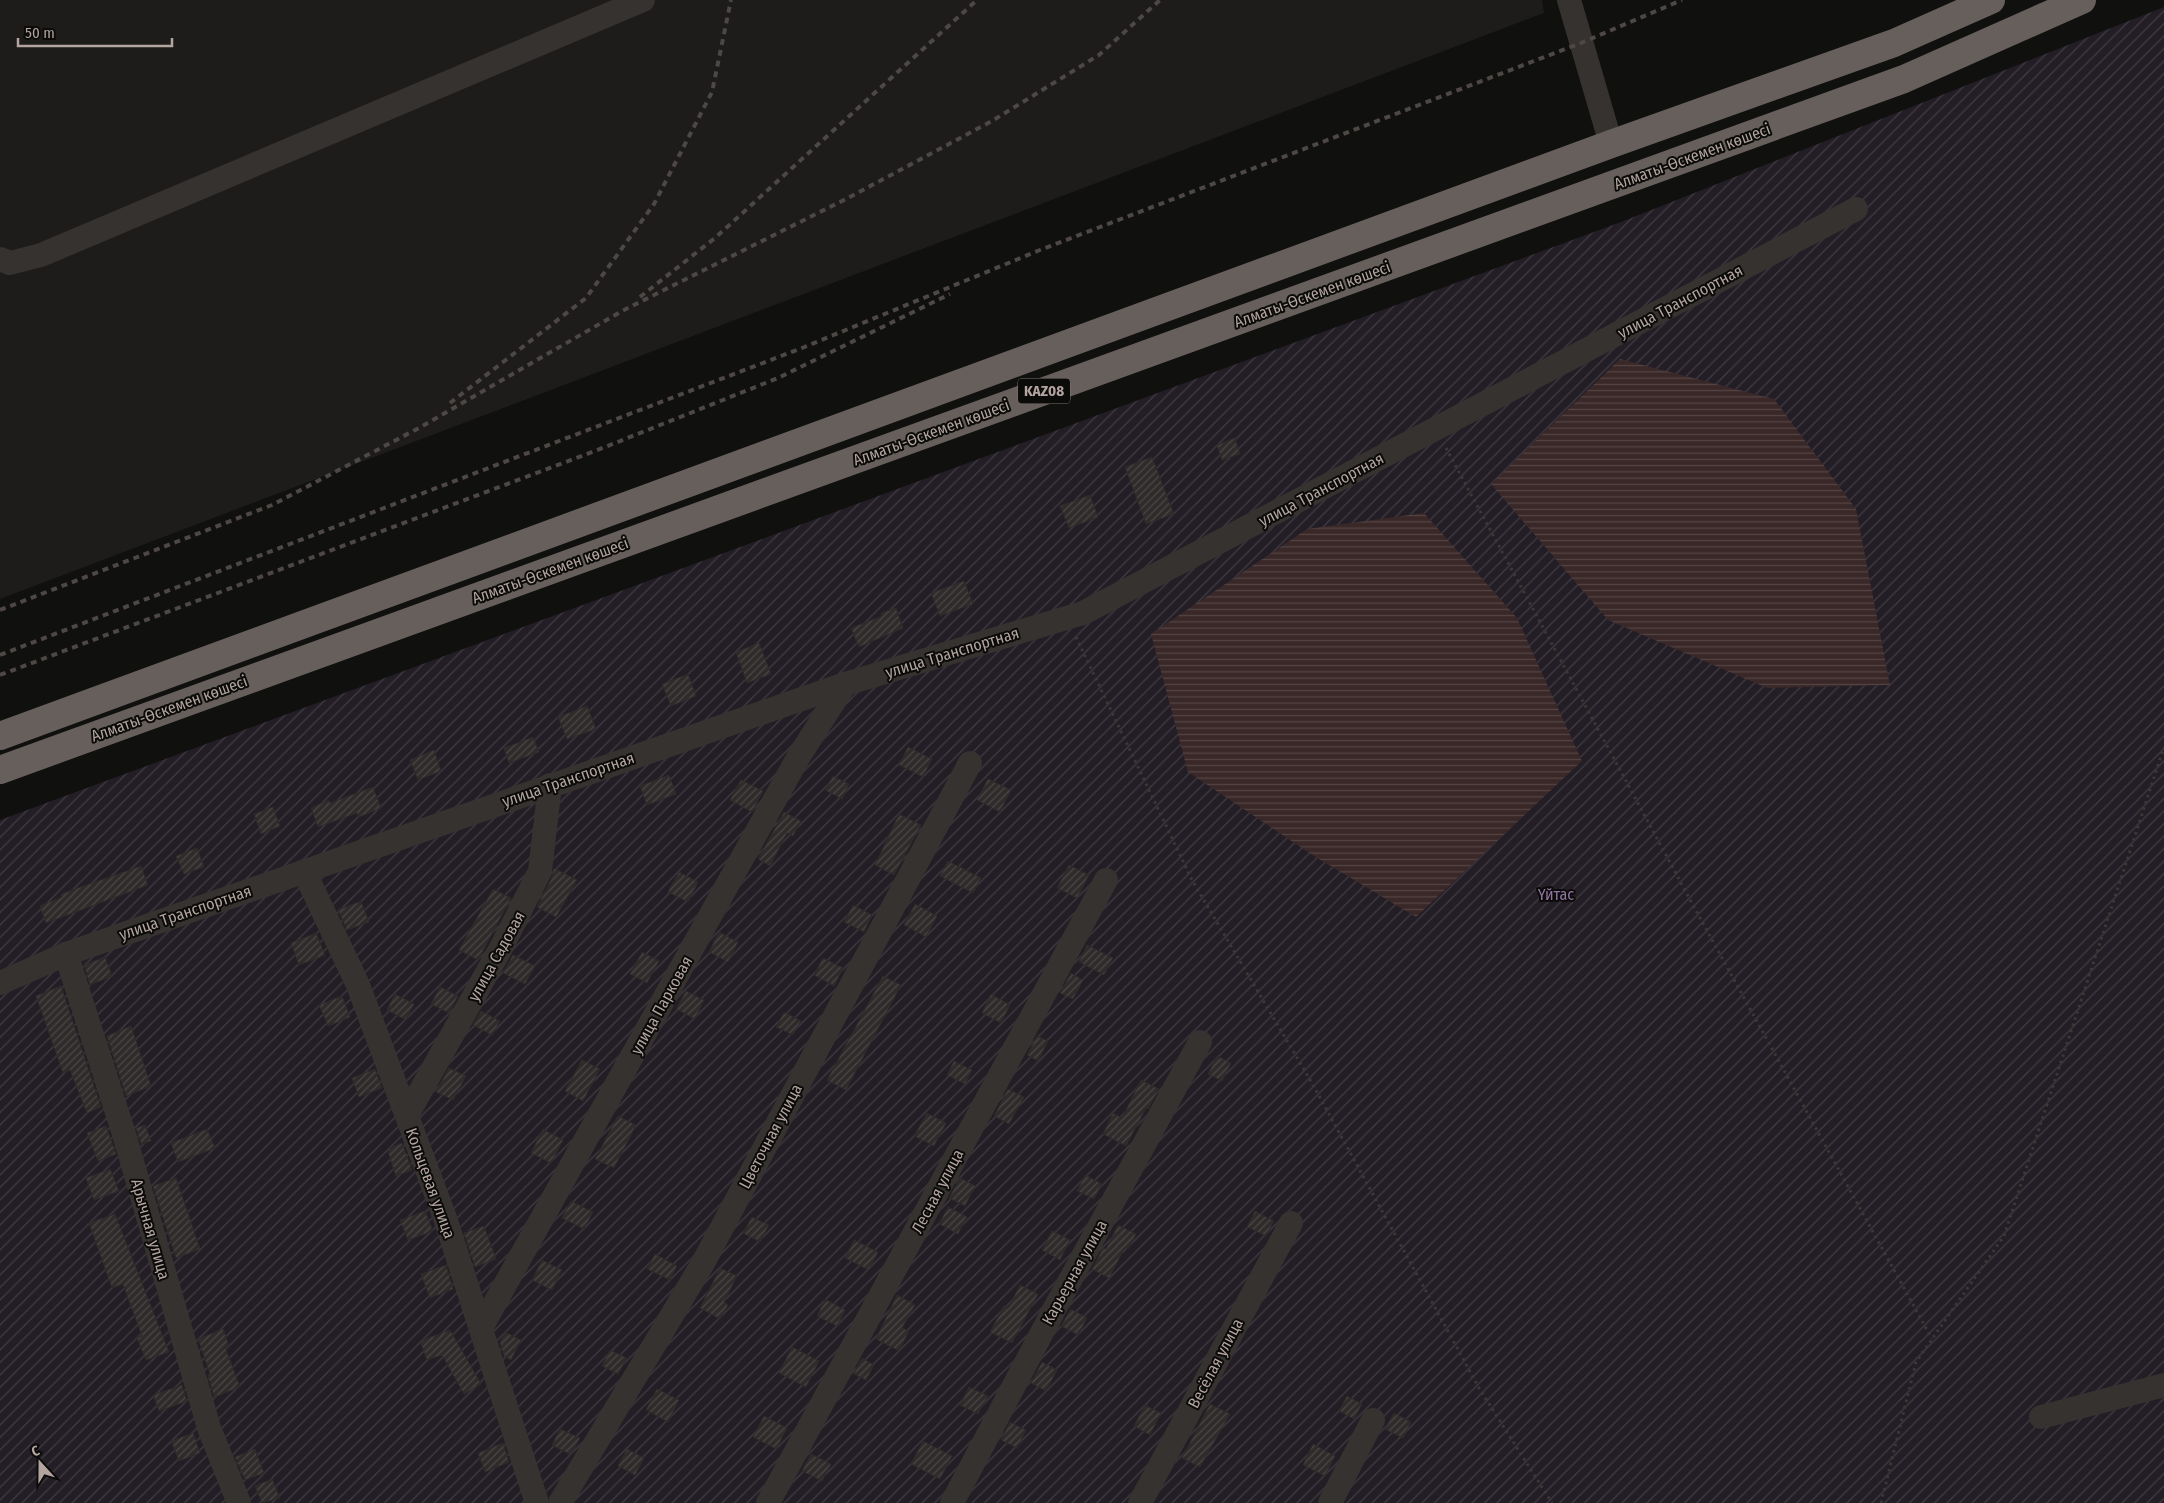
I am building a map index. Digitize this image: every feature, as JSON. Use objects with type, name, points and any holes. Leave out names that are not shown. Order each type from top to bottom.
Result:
[{"type":"highway","name":"Алматы-Өскемен көшесі","points":[[0,736],[1611,144],[1894,43],[1991,0]]},
{"type":"highway","name":"Алматы-Өскемен көшесі","points":[[0,770],[1904,79],[2082,0]]},
{"type":"highway","points":[[174,673],[184,703]]},
{"type":"street","points":[[0,259],[10,262],[41,255],[643,0]]},
{"type":"street","points":[[1569,0],[1611,144]]},
{"type":"street","name":"улица Транспортная","points":[[0,983],[66,954],[845,684],[1083,613],[1856,209]]},
{"type":"street","name":"улица Парковая","points":[[481,1328],[799,756],[845,684]]},
{"type":"street","name":"Цветочная улица","points":[[560,1503],[703,1263],[970,763]]},
{"type":"street","name":"улица Садовая","points":[[407,1115],[501,948],[540,872],[550,785]]},
{"type":"street","name":"Кольцевая улица","points":[[304,871],[358,985],[445,1218],[537,1503]]},
{"type":"street","name":"Лесная улица","points":[[768,1503],[1106,880]]},
{"type":"street","name":"Арычная улица","points":[[66,954],[124,1134],[208,1428],[239,1503]]},
{"type":"street","name":"Карьерная улица","points":[[952,1503],[1056,1306],[1200,1042]]},
{"type":"street","name":"Весёлая улица","points":[[1140,1503],[1291,1223]]},
{"type":"street","points":[[2041,1417],[2164,1386]]},
{"type":"street","points":[[1330,1503],[1373,1420]]},
{"type":"path","points":[[1436,429],[1700,918],[1932,1338]]},
{"type":"path","points":[[1067,618],[1192,880],[1312,1083],[1479,1388],[1552,1503]]},
{"type":"path","points":[[1881,1503],[1916,1362],[2004,1236],[2164,747]]},
{"type":"shaded area","points":[[0,0],[1542,0],[1544,13],[0,599]]},
{"type":"shaded area","points":[[1620,359],[1774,399],[1856,509],[1890,685],[1767,688],[1608,620],[1491,484]]},
{"type":"shaded area","points":[[1424,513],[1517,618],[1582,761],[1416,917],[1314,856],[1188,772],[1151,634],[1307,529]]},
{"type":"green space","name":"Үйтас","points":[[2164,7],[2164,1503],[0,1503],[0,820],[1621,222]]},
{"type":"building","points":[[1235,438],[1240,454],[1222,460],[1217,445]]},
{"type":"building","points":[[1152,457],[1174,514],[1146,524],[1125,467]]},
{"type":"building","points":[[1090,495],[1098,517],[1069,528],[1060,506]]},
{"type":"building","points":[[964,581],[973,604],[940,616],[931,593]]},
{"type":"building","points":[[896,608],[903,628],[859,647],[851,628],[882,616],[881,613]]},
{"type":"building","points":[[759,643],[771,674],[747,683],[736,652]]},
{"type":"building","points":[[688,674],[696,696],[671,706],[662,684]]},
{"type":"building","points":[[587,706],[596,729],[567,739],[558,717]]},
{"type":"building","points":[[533,737],[539,752],[509,763],[504,748]]},
{"type":"building","points":[[908,747],[932,759],[923,777],[899,765]]},
{"type":"building","points":[[434,750],[441,771],[418,780],[410,760]]},
{"type":"building","points":[[669,775],[676,794],[647,805],[640,786]]},
{"type":"building","points":[[833,776],[849,784],[842,799],[825,790]]},
{"type":"building","points":[[988,779],[1011,790],[1000,812],[977,800]]},
{"type":"building","points":[[741,780],[763,791],[752,812],[730,800]]},
{"type":"building","points":[[373,787],[381,808],[359,817],[357,813],[318,827],[311,808],[329,800],[330,803]]},
{"type":"building","points":[[273,807],[280,826],[261,834],[254,814]]},
{"type":"building","points":[[784,812],[801,821],[793,836],[787,833],[770,866],[758,859]]},
{"type":"building","points":[[899,814],[921,825],[894,875],[875,865]]},
{"type":"building","points":[[197,848],[204,867],[184,874],[176,856]]},
{"type":"building","points":[[948,861],[981,878],[973,893],[940,876]]},
{"type":"building","points":[[1069,865],[1089,875],[1077,898],[1057,888]]},
{"type":"building","points":[[141,866],[148,885],[46,923],[40,906],[62,897],[61,894]]},
{"type":"building","points":[[554,868],[577,880],[556,917],[537,907],[552,877]]},
{"type":"building","points":[[679,872],[698,882],[688,902],[668,892]]},
{"type":"building","points":[[493,889],[511,898],[478,960],[459,950]]},
{"type":"building","points":[[361,901],[369,922],[347,930],[338,910]]},
{"type":"building","points":[[915,904],[937,916],[926,937],[904,925]]},
{"type":"building","points":[[853,905],[872,915],[864,932],[844,922]]},
{"type":"building","points":[[719,932],[738,942],[728,962],[709,952]]},
{"type":"building","points":[[316,933],[325,955],[299,965],[291,943]]},
{"type":"building","points":[[1087,945],[1113,958],[1104,975],[1079,962]]},
{"type":"building","points":[[642,952],[659,961],[647,983],[630,974]]},
{"type":"building","points":[[513,955],[535,966],[525,984],[503,973]]},
{"type":"building","points":[[105,957],[112,976],[90,985],[84,965]]},
{"type":"building","points":[[823,958],[843,968],[834,986],[814,975]]},
{"type":"building","points":[[1071,973],[1083,980],[1073,999],[1060,993]]},
{"type":"building","points":[[883,976],[901,985],[846,1090],[827,1080]]},
{"type":"building","points":[[61,986],[101,1107],[87,1113],[70,1070],[63,1073],[36,996]]},
{"type":"building","points":[[440,987],[458,996],[449,1013],[431,1004]]},
{"type":"building","points":[[686,991],[704,1000],[695,1019],[676,1009]]},
{"type":"building","points":[[395,994],[414,1004],[406,1020],[387,1010]]},
{"type":"building","points":[[991,994],[1010,1005],[1001,1023],[982,1013]]},
{"type":"building","points":[[342,996],[350,1017],[328,1026],[319,1005]]},
{"type":"building","points":[[481,1011],[500,1021],[492,1035],[473,1025]]},
{"type":"building","points":[[784,1012],[801,1021],[793,1035],[776,1027]]},
{"type":"building","points":[[131,1026],[151,1086],[126,1096],[107,1036]]},
{"type":"building","points":[[1037,1036],[1048,1041],[1038,1061],[1027,1055]]},
{"type":"building","points":[[1217,1056],[1231,1063],[1222,1081],[1208,1074]]},
{"type":"building","points":[[582,1060],[600,1069],[583,1101],[565,1091]]},
{"type":"building","points":[[954,1061],[972,1070],[965,1084],[947,1075]]},
{"type":"building","points":[[449,1068],[466,1076],[453,1100],[436,1092]]},
{"type":"building","points":[[375,1069],[382,1088],[359,1097],[352,1078]]},
{"type":"building","points":[[1141,1080],[1159,1089],[1148,1109],[1146,1108],[1126,1146],[1103,1134],[1113,1113],[1122,1118]]},
{"type":"building","points":[[1008,1089],[1024,1097],[1009,1124],[994,1116]]},
{"type":"building","points":[[927,1113],[946,1123],[934,1146],[914,1136]]},
{"type":"building","points":[[618,1116],[636,1125],[614,1168],[595,1159]]},
{"type":"building","points":[[145,1125],[151,1141],[141,1144],[136,1128]]},
{"type":"building","points":[[106,1126],[116,1154],[98,1161],[87,1133]]},
{"type":"building","points":[[207,1129],[215,1148],[178,1162],[171,1143]]},
{"type":"building","points":[[543,1129],[563,1140],[551,1163],[531,1153]]},
{"type":"building","points":[[402,1143],[412,1170],[396,1176],[387,1149]]},
{"type":"building","points":[[110,1169],[119,1191],[94,1200],[86,1178]]},
{"type":"building","points":[[1085,1175],[1102,1184],[1094,1199],[1077,1191]]},
{"type":"building","points":[[176,1178],[200,1249],[176,1258],[153,1186]]},
{"type":"building","points":[[960,1178],[975,1186],[965,1206],[949,1198]]},
{"type":"building","points":[[571,1201],[593,1212],[584,1229],[562,1218]]},
{"type":"building","points":[[948,1207],[967,1217],[958,1234],[939,1224]]},
{"type":"building","points":[[425,1211],[433,1231],[408,1240],[400,1220]]},
{"type":"building","points":[[1255,1211],[1274,1221],[1266,1236],[1247,1227]]},
{"type":"building","points":[[115,1214],[169,1352],[146,1360],[137,1338],[142,1336],[123,1284],[112,1288],[89,1223]]},
{"type":"building","points":[[752,1217],[769,1225],[760,1242],[743,1233]]},
{"type":"building","points":[[1118,1225],[1136,1234],[1128,1249],[1125,1247],[1109,1278],[1092,1269],[1103,1248],[1106,1249]]},
{"type":"building","points":[[484,1226],[496,1259],[475,1267],[464,1233]]},
{"type":"building","points":[[1052,1231],[1070,1240],[1060,1260],[1042,1250]]},
{"type":"building","points":[[854,1240],[878,1252],[869,1270],[845,1258]]},
{"type":"building","points":[[655,1254],[677,1266],[670,1280],[647,1269]]},
{"type":"building","points":[[542,1260],[562,1270],[552,1290],[532,1280]]},
{"type":"building","points":[[446,1265],[453,1289],[430,1298],[421,1274]]},
{"type":"building","points":[[720,1268],[737,1276],[724,1302],[728,1305],[720,1319],[700,1308]]},
{"type":"building","points":[[1020,1285],[1038,1294],[1012,1343],[990,1332],[1004,1306],[1008,1308]]},
{"type":"building","points":[[897,1295],[915,1305],[902,1328],[909,1331],[899,1351],[876,1339]]},
{"type":"building","points":[[825,1299],[845,1310],[837,1326],[817,1316]]},
{"type":"building","points":[[1071,1309],[1087,1318],[1078,1335],[1061,1326]]},
{"type":"building","points":[[223,1329],[229,1346],[225,1347],[240,1387],[214,1397],[208,1375],[210,1374],[198,1339]]},
{"type":"building","points":[[450,1330],[481,1384],[464,1394],[442,1355],[427,1360],[420,1341]]},
{"type":"building","points":[[505,1332],[521,1340],[511,1360],[504,1356],[500,1343]]},
{"type":"building","points":[[792,1347],[819,1361],[806,1387],[779,1373]]},
{"type":"building","points":[[610,1350],[627,1358],[618,1374],[602,1366]]},
{"type":"building","points":[[862,1358],[874,1365],[866,1380],[854,1374]]},
{"type":"building","points":[[1042,1362],[1057,1370],[1046,1391],[1031,1383]]},
{"type":"building","points":[[182,1385],[187,1401],[159,1411],[153,1395]]},
{"type":"building","points":[[969,1387],[988,1396],[978,1414],[960,1405]]},
{"type":"building","points":[[657,1389],[679,1400],[668,1422],[646,1410]]},
{"type":"building","points":[[1347,1396],[1362,1404],[1354,1419],[1339,1411]]},
{"type":"building","points":[[1210,1404],[1230,1414],[1200,1467],[1182,1458]]},
{"type":"building","points":[[1145,1405],[1161,1413],[1150,1435],[1134,1426]]},
{"type":"building","points":[[1394,1413],[1411,1422],[1403,1438],[1385,1429]]},
{"type":"building","points":[[764,1416],[787,1428],[776,1449],[753,1437]]},
{"type":"building","points":[[1010,1422],[1026,1430],[1017,1448],[1001,1440]]},
{"type":"building","points":[[560,1429],[580,1438],[571,1455],[552,1445]]},
{"type":"building","points":[[193,1433],[200,1453],[179,1461],[171,1441]]},
{"type":"building","points":[[923,1441],[952,1456],[940,1479],[911,1464]]},
{"type":"building","points":[[503,1443],[509,1462],[485,1472],[478,1453]]},
{"type":"building","points":[[1313,1444],[1335,1456],[1325,1476],[1303,1465]]},
{"type":"building","points":[[255,1449],[264,1473],[245,1480],[235,1457]]},
{"type":"building","points":[[627,1449],[644,1458],[635,1475],[618,1466]]},
{"type":"building","points":[[811,1454],[831,1464],[822,1481],[802,1471]]},
{"type":"building","points":[[272,1479],[280,1498],[262,1503],[255,1486]]},
{"type":"railway","points":[[450,403],[586,298],[654,204],[712,92],[731,0]]},
{"type":"railway","points":[[640,297],[715,238],[977,0]]},
{"type":"railway","points":[[0,610],[272,505],[419,428],[622,311],[846,199],[992,121],[1099,55],[1160,0]]},
{"type":"railway","points":[[0,655],[802,348],[1040,250],[1581,43],[1682,0]]},
{"type":"railway","points":[[0,675],[595,451],[778,378],[950,294]]}]
